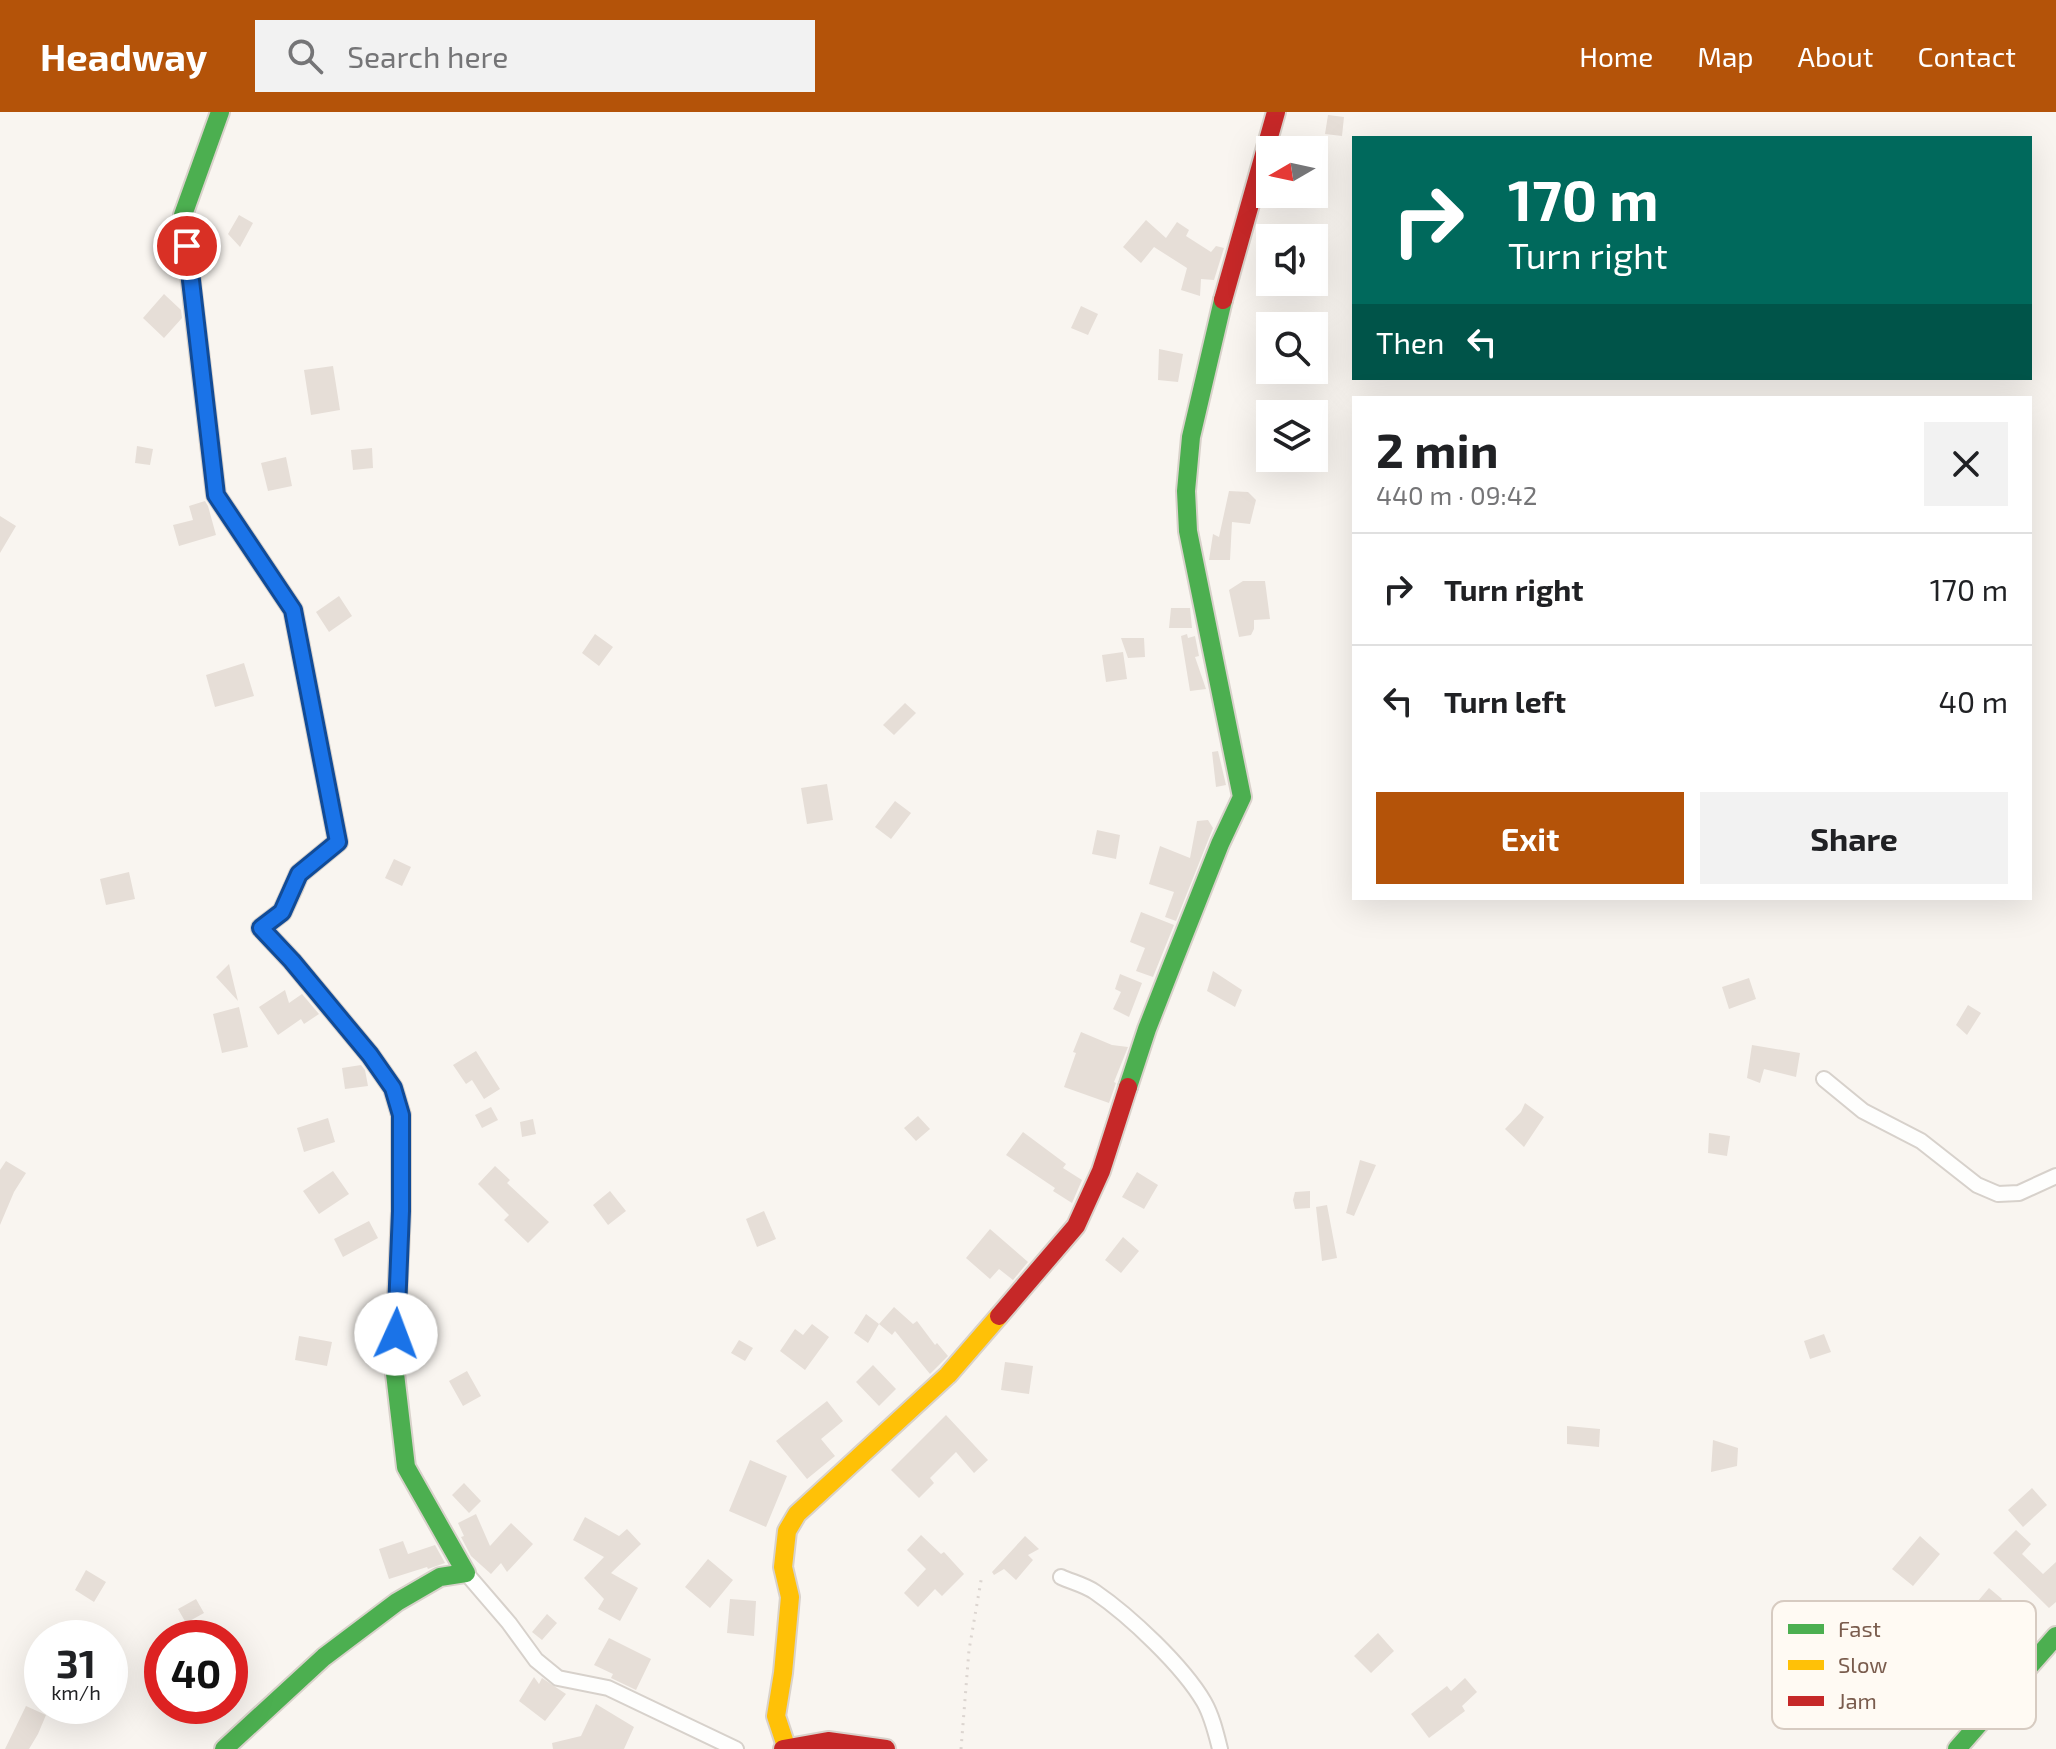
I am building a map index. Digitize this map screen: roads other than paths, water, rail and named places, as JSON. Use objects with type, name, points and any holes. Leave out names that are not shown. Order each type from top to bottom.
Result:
[{"type":"street","points":[[220,112],[183,215],[216,495],[293,610],[338,842],[299,874],[282,912],[261,928],[370,1055],[393,1088],[401,1115],[401,1211],[394,1365],[406,1467],[466,1573],[536,1660],[558,1678],[608,1688],[736,1749]]},
{"type":"street","points":[[886,1749],[828,1741],[785,1749],[776,1716],[790,1597],[783,1567],[787,1531],[797,1514],[948,1375],[1076,1226],[1101,1171],[1147,1029],[1220,844],[1242,797],[1188,531],[1186,491],[1191,437],[1227,283],[1276,112]]},
{"type":"street","points":[[1824,1079],[1863,1111],[1921,1141],[1977,1185],[1998,1194],[2019,1193],[2056,1176]]},
{"type":"street","points":[[224,1749],[324,1657],[397,1602],[440,1577],[466,1573]]},
{"type":"street","points":[[1061,1577],[1093,1590],[1188,1677],[1206,1705],[1220,1749]]},
{"type":"street","points":[[2036,1660],[2055,1639]]},
{"type":"street","points":[[1957,1749],[1975,1729]]}]
